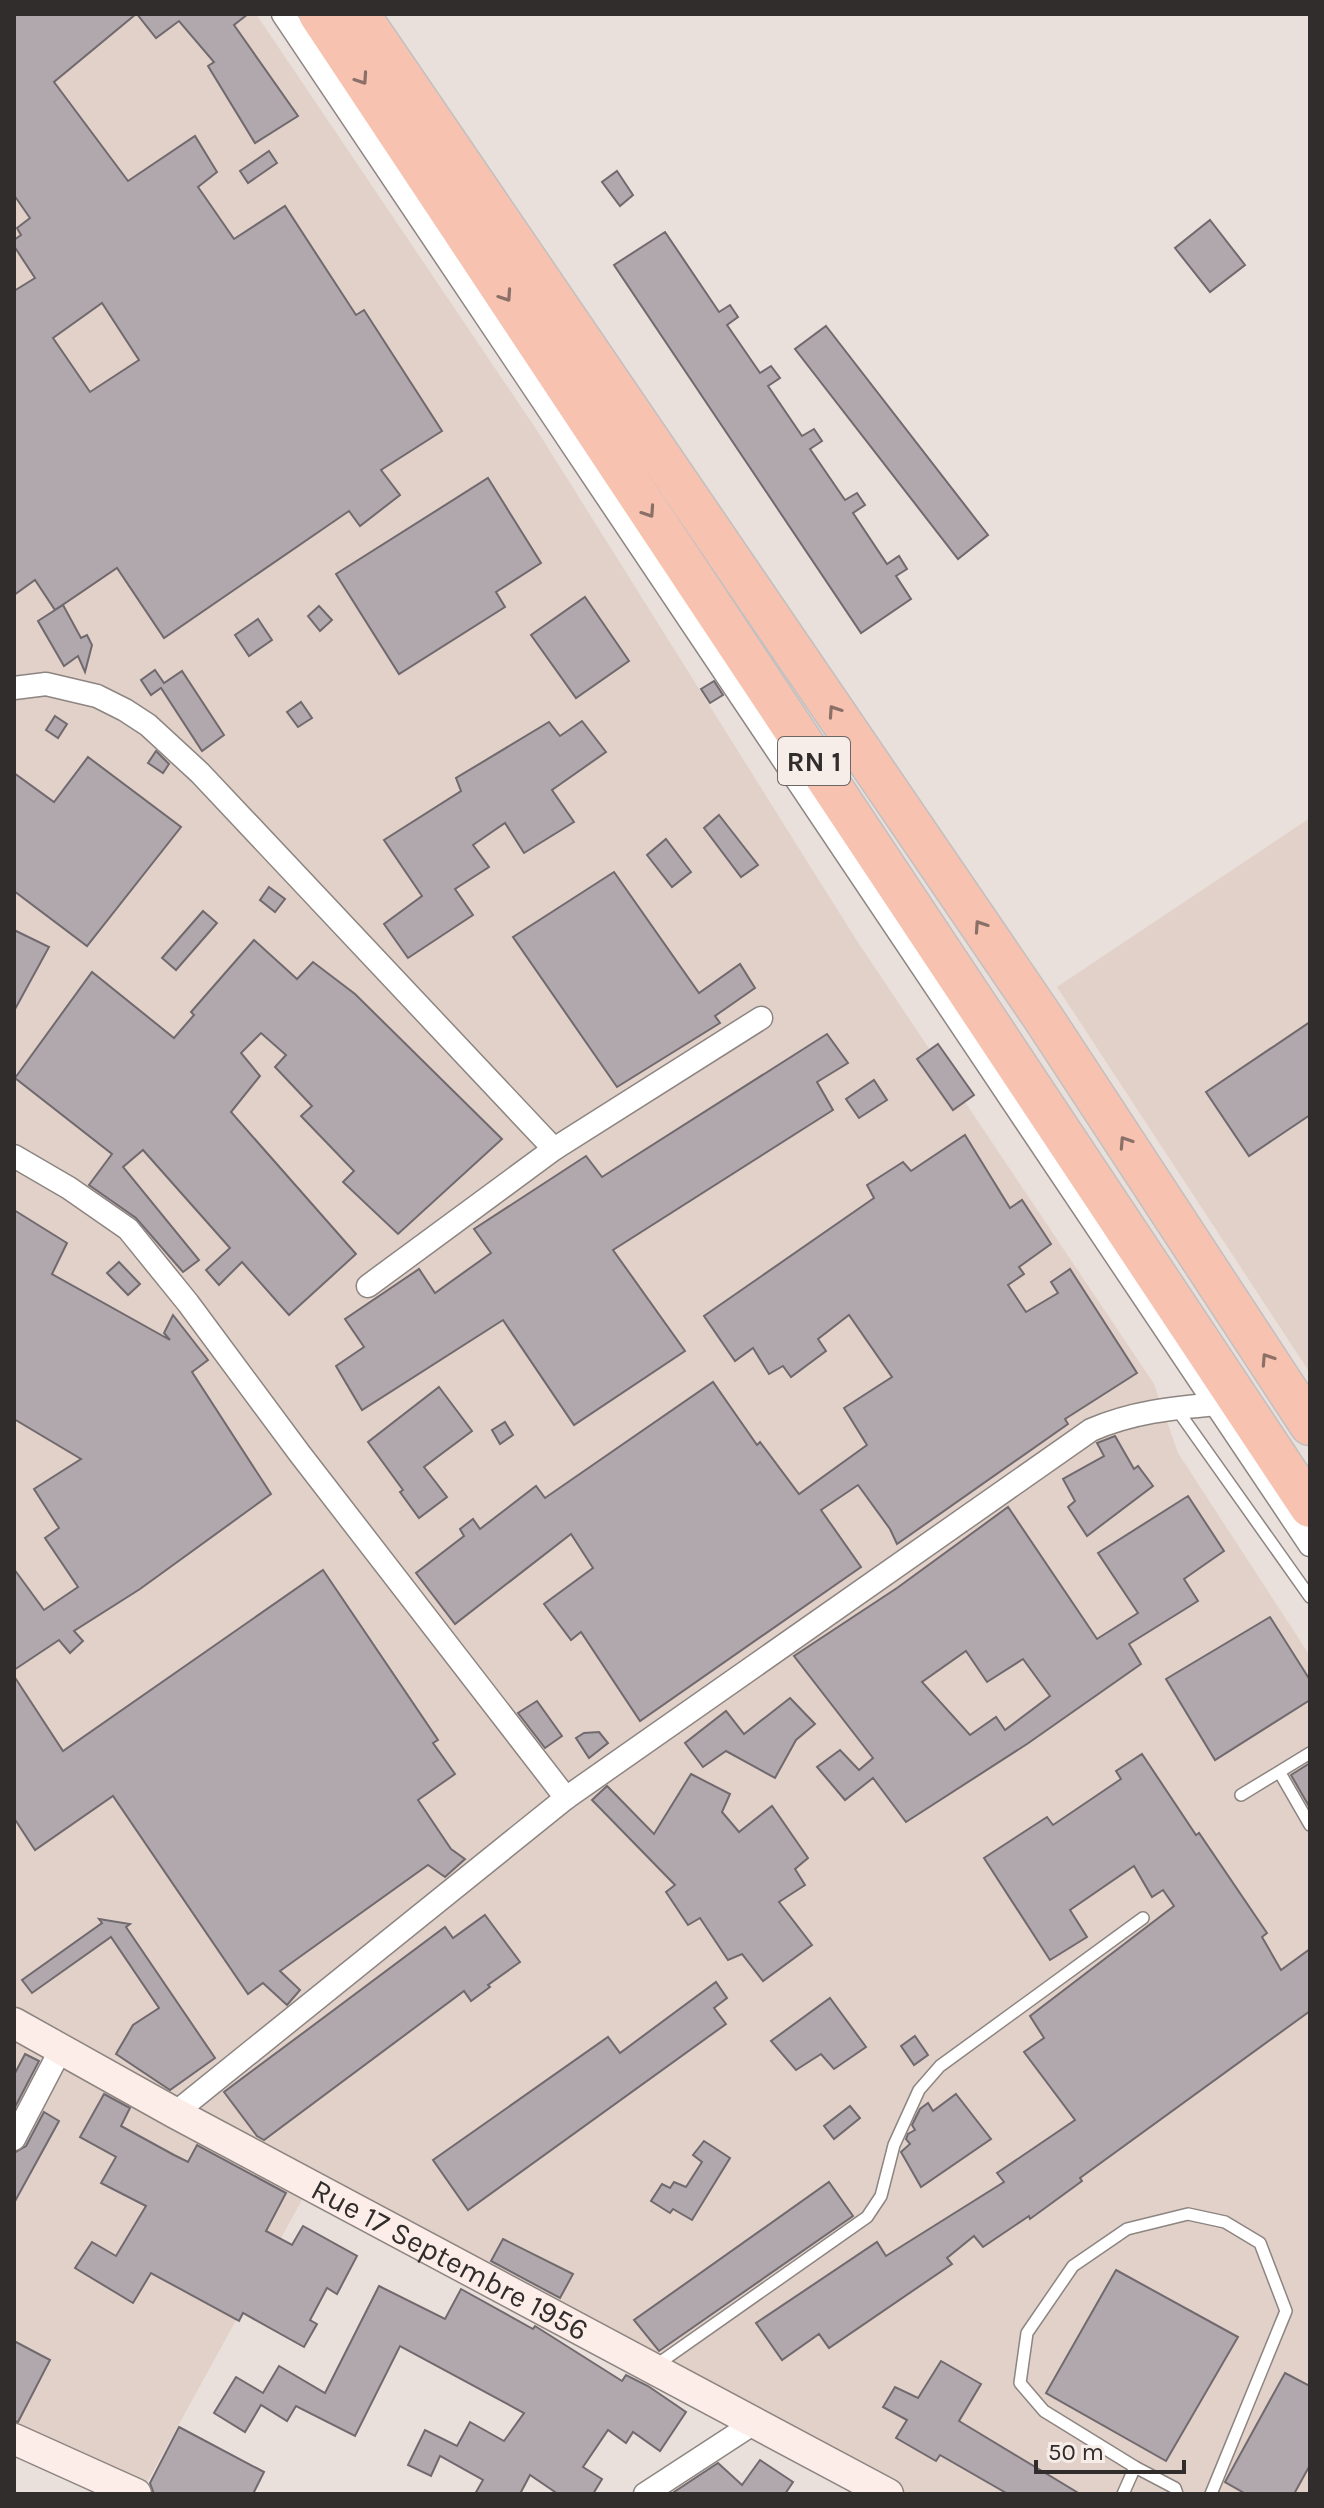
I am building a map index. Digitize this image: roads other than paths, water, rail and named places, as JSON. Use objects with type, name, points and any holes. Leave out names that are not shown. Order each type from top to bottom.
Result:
[{"type":"highway","name":"RN 1","points":[[319,14],[1310,1507]]},
{"type":"highway","name":"RN 1","points":[[359,14],[1042,1016],[1310,1425]]},
{"type":"main road","name":"Rue 17 Septembre 1956","points":[[14,2023],[175,2113],[888,2494]]},
{"type":"main road","points":[[14,2439],[124,2491]]},
{"type":"street","points":[[283,14],[1310,1545]]},
{"type":"street","points":[[14,688],[46,684],[97,696],[148,725],[200,773],[554,1149]]},
{"type":"street","points":[[368,1286],[554,1149],[761,1018]]},
{"type":"street","points":[[14,1156],[69,1188],[128,1229],[188,1303],[300,1454],[566,1798]]},
{"type":"street","points":[[175,2113],[566,1798],[1091,1430],[1119,1418],[1217,1404]]},
{"type":"street","points":[[14,2139],[61,2049]]},
{"type":"street","points":[[645,2494],[754,2423]]},
{"type":"lane","points":[[1175,1408],[1310,1597]]},
{"type":"lane","points":[[1241,1795],[1310,1753]]},
{"type":"lane","points":[[1280,1773],[1310,1825]]},
{"type":"lane","points":[[652,2368],[867,2217],[881,2196],[894,2145],[919,2090],[940,2066],[1143,1918]]},
{"type":"lane","points":[[1177,2494],[1175,2488],[1044,2411],[1020,2383],[1027,2333],[1073,2266],[1127,2229],[1188,2214],[1225,2222],[1260,2243],[1286,2311],[1211,2494]]},
{"type":"lane","points":[[1123,2494],[1135,2467]]}]
